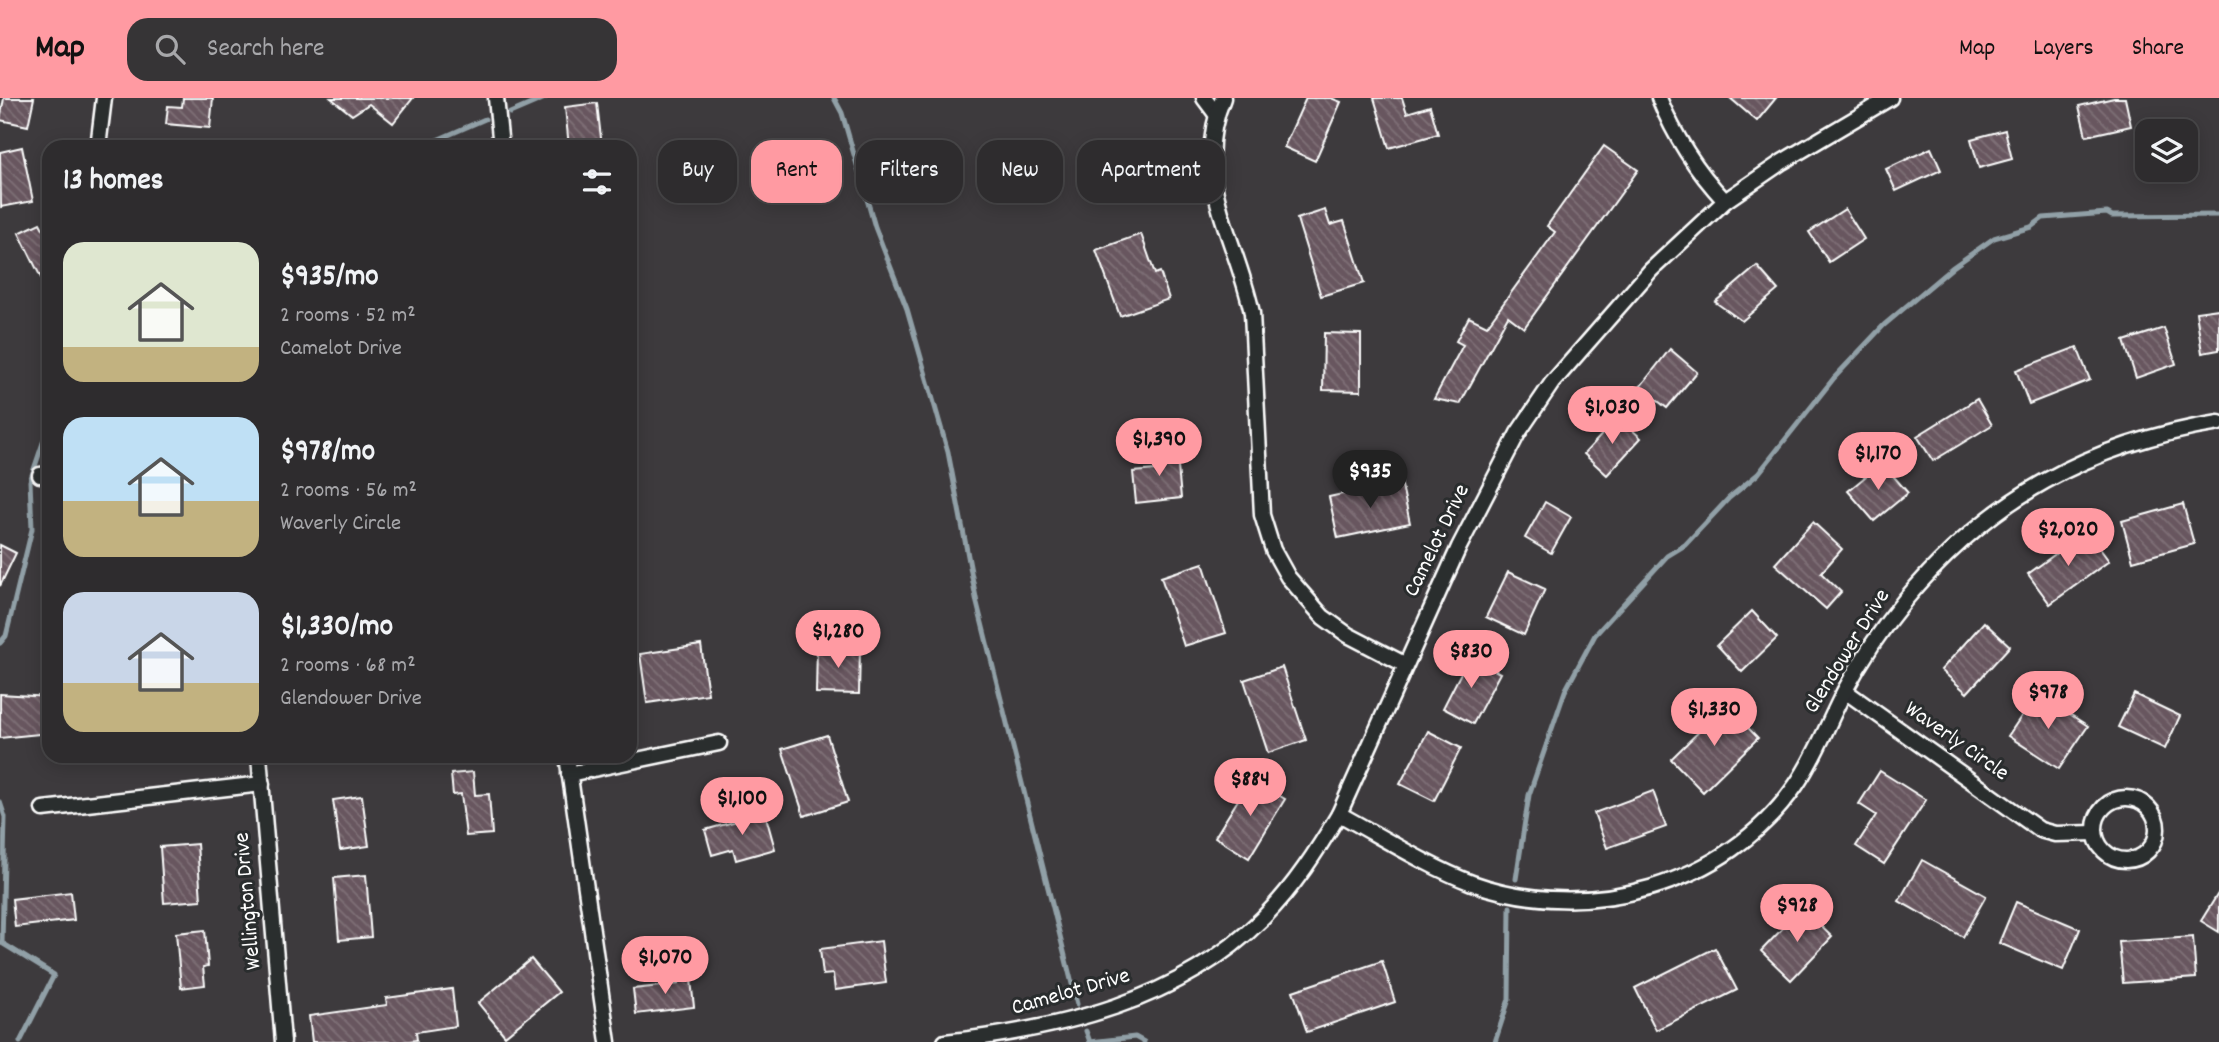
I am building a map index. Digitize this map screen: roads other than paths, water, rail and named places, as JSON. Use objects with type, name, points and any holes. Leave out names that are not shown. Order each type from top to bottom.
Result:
[{"type":"street","points":[[99,140],[104,98]]},
{"type":"street","points":[[496,98],[500,140]]},
{"type":"street","points":[[1204,98],[1216,114]]},
{"type":"street","points":[[1223,98],[1216,114],[1211,147],[1211,172],[1214,196],[1246,284],[1252,313],[1262,515],[1273,550],[1288,577],[1323,617],[1348,635],[1404,664]]},
{"type":"street","points":[[1659,98],[1672,130],[1687,155],[1725,201]]},
{"type":"street","name":"Camelot Drive","points":[[945,1042],[1021,1038],[1115,1009],[1158,990],[1230,945],[1262,919],[1314,856],[1339,814],[1404,664],[1459,547],[1518,433],[1552,383],[1651,270],[1725,201],[1782,162],[1890,98]]},
{"type":"street","name":"Glendower Drive","points":[[1339,814],[1471,882],[1529,897],[1581,900],[1631,893],[1674,882],[1749,838],[1778,811],[1811,760],[1845,691],[1905,601],[1960,541],[1999,510],[2083,460],[2136,440],[2219,423]]},
{"type":"street","name":"Waverly Circle","points":[[1845,691],[2040,830],[2055,834],[2095,833]]},
{"type":"street","points":[[637,760],[719,743]]},
{"type":"street","name":"Wellington Drive","points":[[260,763],[283,1042]]},
{"type":"street","points":[[568,763],[608,1042]]},
{"type":"street","points":[[569,774],[622,763]]},
{"type":"street","points":[[43,809],[262,784]]},
{"type":"street","points":[[2126,798],[2146,805],[2156,823],[2154,842],[2143,855],[2135,859],[2109,855],[2095,833],[2095,823],[2106,805],[2126,798]]},
{"type":"waterway","points":[[510,113],[545,98]]},
{"type":"waterway","points":[[834,98],[842,113],[875,227],[907,309],[948,452],[977,603],[1077,1004]]},
{"type":"waterway","points":[[437,140],[485,119]]},
{"type":"waterway","points":[[1516,879],[1529,795],[1565,691],[1595,635],[1667,556],[1685,545],[1729,498],[1758,474],[1834,378],[1884,325],[1953,267],[1994,238],[2031,227],[2043,218],[2107,213],[2112,216],[2219,215]]},
{"type":"waterway","points":[[0,643],[6,636],[32,529],[30,481],[42,446]]},
{"type":"waterway","points":[[0,802],[5,817],[2,943],[54,975],[20,1042]]},
{"type":"waterway","points":[[1495,1042],[1509,999],[1510,907]]},
{"type":"waterway","points":[[1086,1031],[1090,1042]]},
{"type":"waterway","points":[[1090,1042],[1135,1037],[1144,1042]]}]
